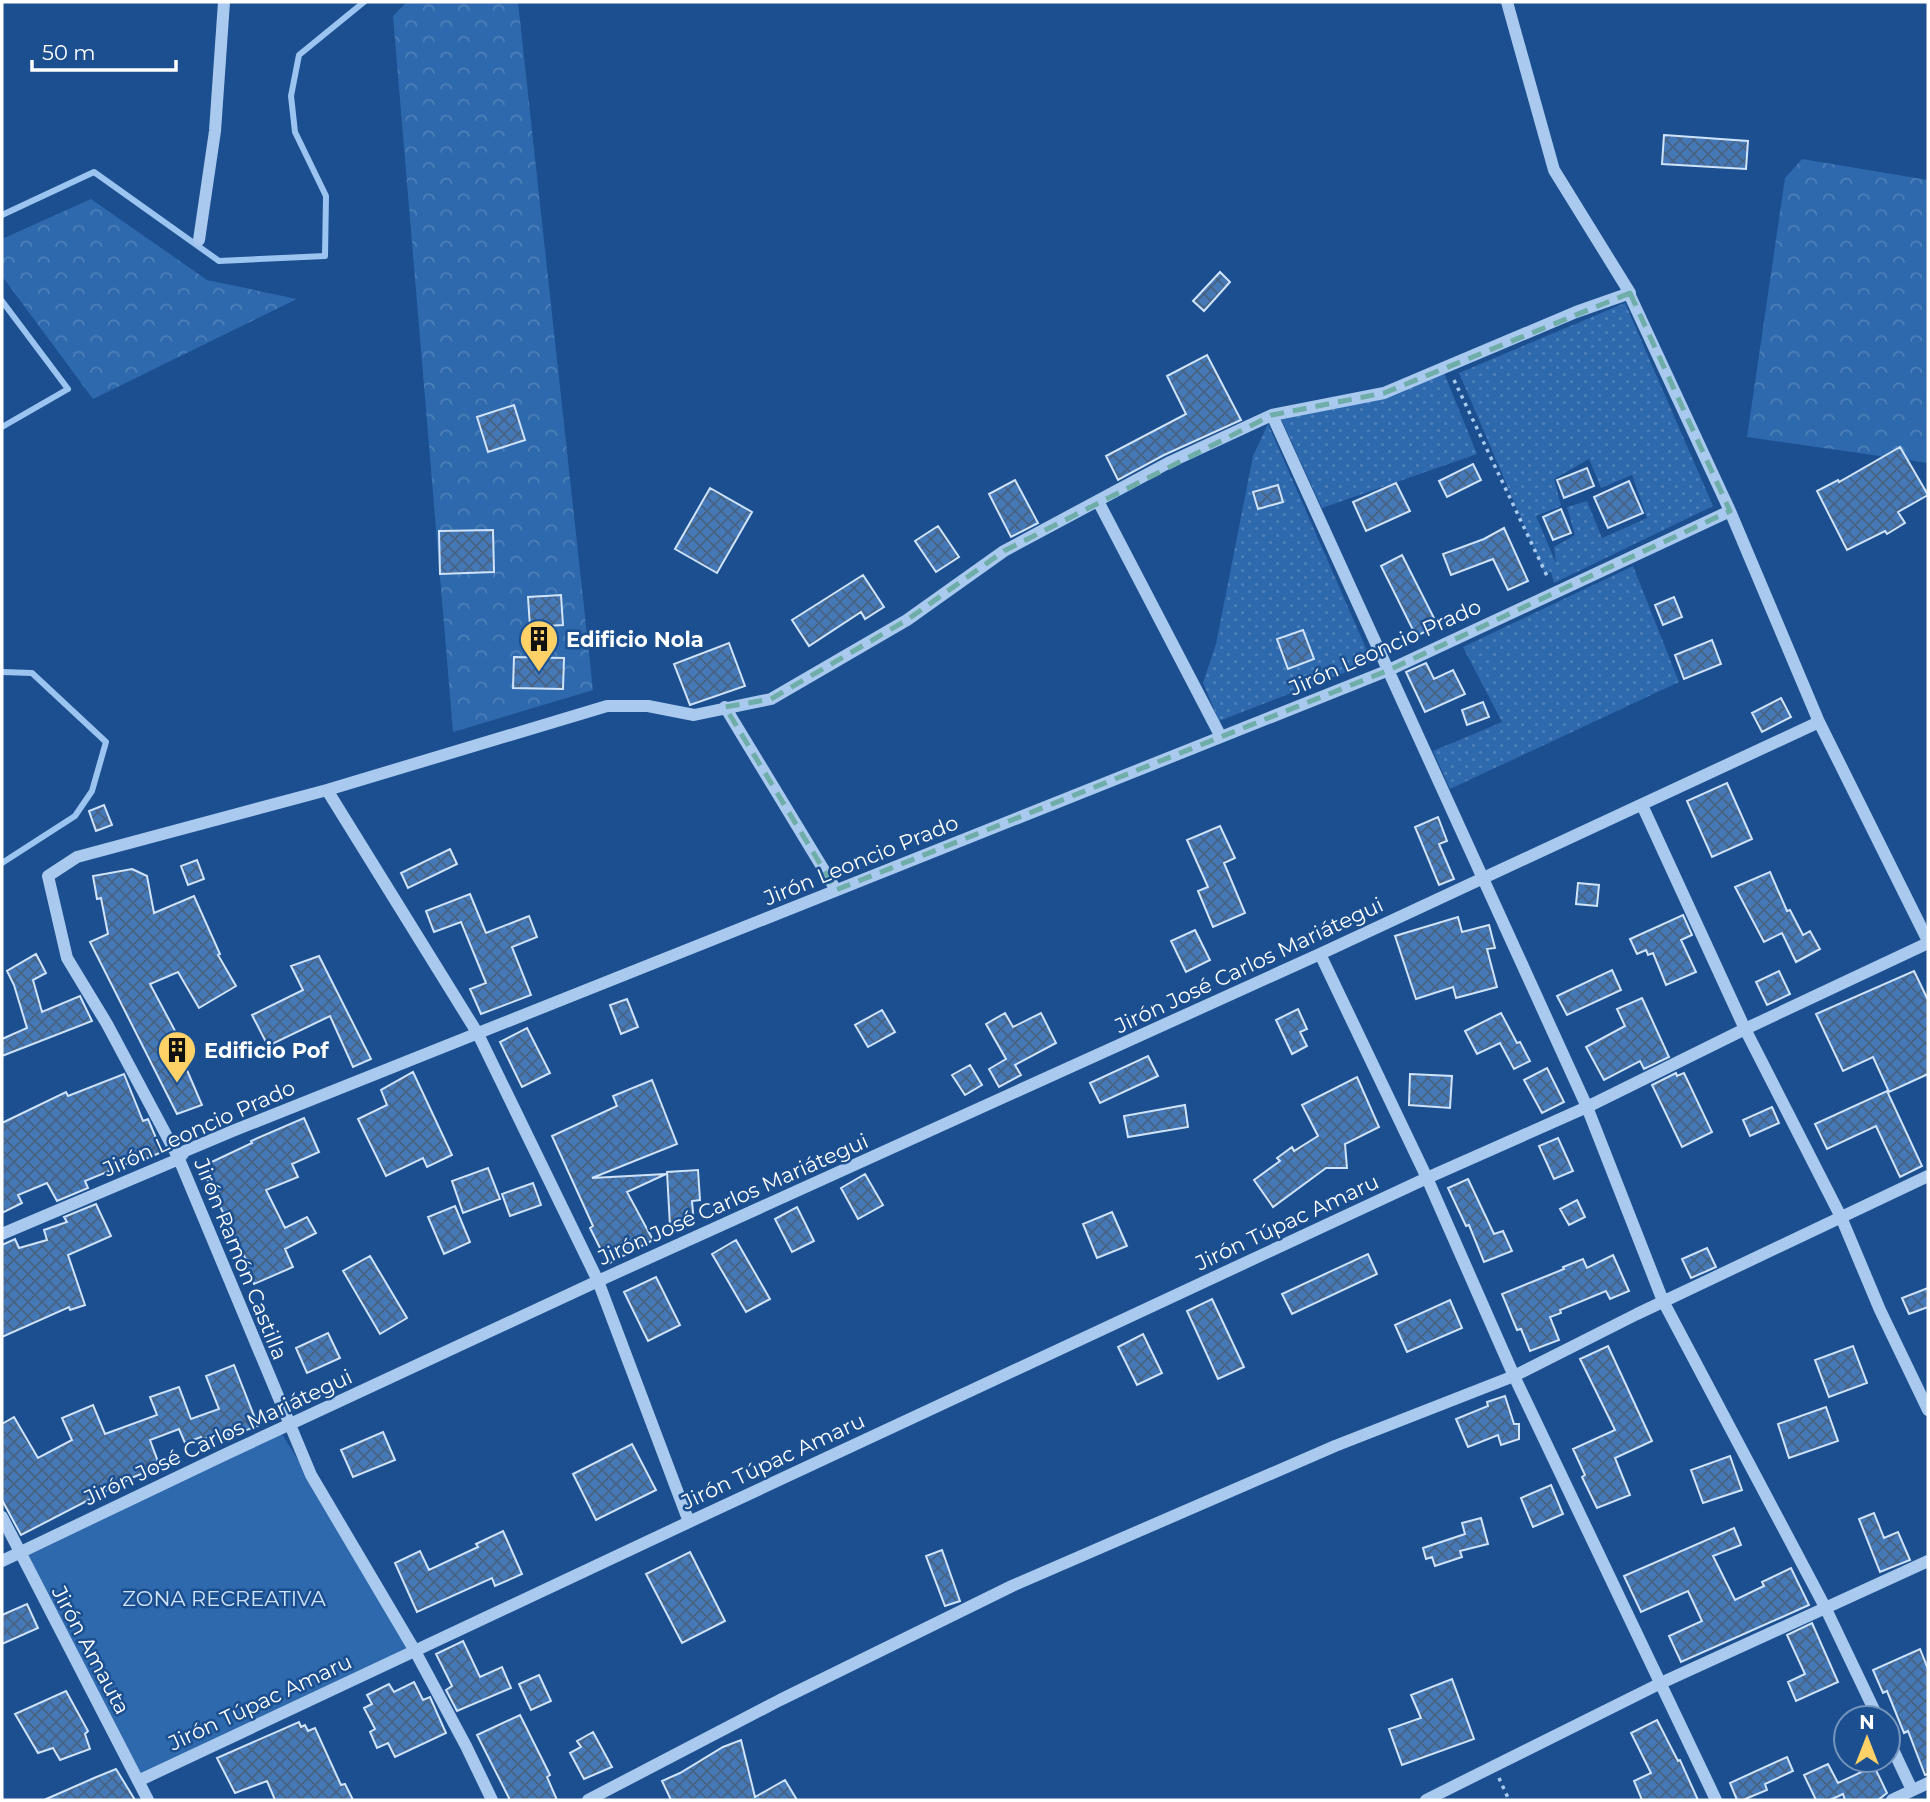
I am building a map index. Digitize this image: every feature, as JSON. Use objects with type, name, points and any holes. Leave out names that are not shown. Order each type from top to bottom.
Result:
[{"type":"street","points":[[199,240],[215,131],[224,2]]},
{"type":"street","points":[[1507,2],[1554,170],[1630,293],[1730,511],[1819,722],[1928,942]]},
{"type":"street","points":[[327,790],[607,706],[648,706],[694,715],[771,699],[907,620],[1004,551],[1168,463],[1272,415],[1384,393],[1576,312],[1630,293]]},
{"type":"street","points":[[1272,415],[1587,1107],[1663,1301],[1825,1607],[1871,1704]]},
{"type":"street","points":[[1098,501],[1221,737]]},
{"type":"street","name":"Jirón Leoncio Prado","points":[[2,1234],[179,1160],[185,1151],[1389,670],[1730,511]]},
{"type":"street","points":[[725,707],[836,890]]},
{"type":"street","name":"Jirón José Carlos Mariátegui","points":[[2,1561],[598,1281],[1320,954],[1819,722]]},
{"type":"street","points":[[327,790],[478,1034],[598,1281],[689,1522]]},
{"type":"street","points":[[327,790],[478,1034]]},
{"type":"street","name":"Jirón Ramón Castilla","points":[[327,790],[77,857],[48,876],[67,958],[107,1024],[179,1160],[311,1475],[415,1651],[492,1800]]},
{"type":"street","points":[[1642,805],[1745,1029],[1841,1217],[1880,1310],[1928,1410]]},
{"type":"street","name":"Jirón Túpac Amaru","points":[[138,1782],[1427,1178],[1587,1107],[1928,942]]},
{"type":"street","points":[[1320,954],[1427,1178],[1514,1377],[1716,1800]]},
{"type":"street","points":[[588,1800],[780,1700],[1012,1586],[1335,1446],[1514,1377],[1663,1301],[1928,1176]]},
{"type":"street","name":"Jirón Amauta","points":[[2,1517],[148,1800]]},
{"type":"street","points":[[1426,1800],[1661,1684],[1928,1561]]},
{"type":"street","points":[[1902,1769],[1912,1790]]},
{"type":"street","points":[[1892,1800],[1928,1783]]},
{"type":"path","points":[[1448,366],[1545,573],[1558,592]]},
{"type":"path","points":[[1494,1767],[1509,1800]]},
{"type":"highlighted area","points":[[1630,293],[1730,511],[1389,670],[836,890],[725,707],[771,699],[907,620],[1004,551],[1272,415],[1384,393]]},
{"type":"green space","points":[[407,2],[518,2],[593,690],[453,732],[393,16]]},
{"type":"green space","points":[[1802,159],[1928,180],[1928,463],[1747,437],[1785,178]]},
{"type":"green space","points":[[91,199],[207,280],[297,299],[93,399],[2,276],[2,239]]},
{"type":"green space","points":[[1625,303],[1713,506],[1554,583],[1551,572],[1545,574],[1459,373]],"holes":[[[1589,459],[1601,488],[1632,475],[1647,518],[1602,538],[1587,501],[1567,507],[1575,535],[1554,547],[1556,563],[1536,516],[1561,506],[1554,479]]]},
{"type":"green space","points":[[1444,373],[1477,454],[1322,508],[1281,419]]},
{"type":"green space","points":[[1268,424],[1372,662],[1219,721],[1203,683],[1216,644],[1253,456]]},
{"type":"green space","points":[[1633,566],[1679,682],[1450,789],[1433,751],[1502,722],[1463,647]]},
{"type":"green space","name":"ZONA RECREATIVA","points":[[279,1429],[415,1651],[138,1781],[19,1553]]},
{"type":"building","points":[[1664,135],[1748,141],[1746,169],[1662,164]]},
{"type":"building","points":[[1220,272],[1230,282],[1204,311],[1193,301]]},
{"type":"building","points":[[1207,355],[1241,420],[1164,455],[1118,480],[1106,456],[1186,414],[1167,376]]},
{"type":"building","points":[[514,405],[525,440],[488,452],[477,417]]},
{"type":"building","points":[[1900,447],[1928,495],[1898,512],[1905,523],[1887,534],[1885,531],[1847,550],[1817,491],[1838,480],[1839,482]]},
{"type":"building","points":[[1473,464],[1481,480],[1447,497],[1439,481]]},
{"type":"building","points":[[1587,468],[1594,486],[1564,498],[1557,480]]},
{"type":"building","points":[[1015,480],[1038,523],[1011,537],[989,494]]},
{"type":"building","points":[[1629,481],[1643,513],[1608,528],[1594,497]]},
{"type":"building","points":[[1396,483],[1410,511],[1366,531],[1353,502]]},
{"type":"building","points":[[1278,485],[1283,502],[1258,509],[1253,492]]},
{"type":"building","points":[[710,488],[752,512],[717,573],[675,549]]},
{"type":"building","points":[[1561,509],[1571,533],[1553,540],[1543,517]]},
{"type":"building","points":[[938,526],[959,557],[936,572],[915,541]]},
{"type":"building","points":[[1504,528],[1528,581],[1508,590],[1493,559],[1451,575],[1443,554],[1484,539]]},
{"type":"building","points":[[493,530],[494,572],[440,574],[439,531]]},
{"type":"building","points":[[1402,555],[1438,626],[1416,636],[1381,566]]},
{"type":"building","points":[[863,575],[884,607],[865,619],[861,612],[809,646],[792,620]]},
{"type":"building","points":[[561,595],[563,625],[530,627],[528,597]]},
{"type":"building","points":[[1674,597],[1682,617],[1663,625],[1655,605]]},
{"type":"building","points":[[1303,630],[1314,659],[1288,669],[1277,639]]},
{"type":"building","points":[[1712,640],[1721,664],[1684,679],[1675,655]]},
{"type":"building","points":[[729,643],[745,686],[690,705],[674,664]]},
{"type":"building","name":"Edificio Nola","points":[[514,657],[564,658],[563,689],[513,688]]},
{"type":"building","points":[[1426,663],[1434,679],[1453,670],[1465,694],[1425,712],[1406,672]]},
{"type":"building","points":[[1781,698],[1791,717],[1762,732],[1752,713]]},
{"type":"building","points":[[1483,702],[1489,717],[1467,725],[1462,710]]},
{"type":"building","points":[[1727,783],[1752,839],[1712,857],[1687,801]]},
{"type":"building","points":[[104,805],[112,825],[96,831],[89,811]]},
{"type":"building","points":[[1438,817],[1447,841],[1439,844],[1454,879],[1439,885],[1415,827]]},
{"type":"building","points":[[1220,826],[1235,858],[1224,863],[1245,913],[1213,927],[1198,891],[1208,887],[1187,840]]},
{"type":"building","points":[[450,849],[457,864],[408,888],[401,873]]},
{"type":"building","points":[[197,860],[204,879],[188,885],[181,866]]},
{"type":"building","points":[[132,869],[147,876],[154,913],[194,896],[220,954],[218,955],[236,986],[199,1008],[178,972],[150,984],[182,1044],[177,1047],[202,1105],[177,1114],[90,942],[108,934],[101,898],[97,899],[93,876]]},
{"type":"building","points":[[1770,872],[1787,911],[1790,910],[1803,935],[1810,931],[1820,949],[1796,962],[1782,933],[1764,942],[1735,887]]},
{"type":"building","points":[[1578,883],[1599,885],[1597,906],[1576,904]]},
{"type":"building","points":[[470,894],[486,933],[529,916],[537,937],[512,947],[531,995],[481,1014],[470,989],[486,983],[461,922],[434,932],[426,911]]},
{"type":"building","points":[[1683,915],[1692,935],[1681,940],[1696,972],[1666,985],[1653,953],[1648,955],[1646,950],[1637,954],[1630,939]]},
{"type":"building","points":[[1458,917],[1462,932],[1489,925],[1495,948],[1487,949],[1497,987],[1456,998],[1453,987],[1416,999],[1395,936]]},
{"type":"building","points":[[1195,930],[1210,960],[1186,972],[1171,941]]},
{"type":"building","points":[[36,954],[46,973],[33,980],[42,1012],[80,996],[92,1021],[2,1056],[2,1039],[27,1028],[7,971]]},
{"type":"building","points":[[319,956],[371,1059],[353,1067],[330,1016],[268,1046],[252,1015],[303,990],[291,966]]},
{"type":"building","points":[[1612,970],[1621,990],[1567,1015],[1557,996]]},
{"type":"building","points":[[1779,971],[1790,994],[1767,1005],[1756,982]]},
{"type":"building","points":[[1914,971],[1928,1000],[1928,1074],[1889,1092],[1873,1057],[1843,1071],[1816,1014]]},
{"type":"building","points":[[1642,998],[1669,1057],[1644,1069],[1640,1061],[1604,1080],[1586,1047],[1625,1026],[1617,1009]]},
{"type":"building","points":[[627,999],[638,1027],[621,1034],[610,1005]]},
{"type":"building","points":[[1298,1009],[1307,1029],[1300,1032],[1307,1046],[1292,1054],[1276,1020]]},
{"type":"building","points":[[882,1010],[895,1032],[868,1047],[855,1025]]},
{"type":"building","points":[[1005,1013],[1013,1027],[1041,1013],[1056,1043],[1015,1065],[1021,1075],[999,1087],[989,1069],[1006,1059],[986,1024]]},
{"type":"building","points":[[1501,1013],[1530,1061],[1514,1069],[1500,1043],[1477,1054],[1465,1031]]},
{"type":"building","points":[[527,1028],[550,1073],[522,1087],[500,1042]]},
{"type":"building","points":[[1148,1056],[1158,1076],[1100,1103],[1090,1083]]},
{"type":"building","points":[[970,1065],[982,1085],[965,1095],[952,1075]]},
{"type":"building","points":[[1547,1068],[1564,1102],[1542,1113],[1524,1080]]},
{"type":"building","points":[[413,1072],[452,1155],[427,1167],[423,1158],[386,1176],[358,1119],[387,1105],[381,1090]]},
{"type":"building","points":[[1676,1073],[1677,1076],[1684,1073],[1712,1132],[1682,1147],[1652,1085]]},
{"type":"building","points":[[124,1074],[143,1121],[148,1119],[162,1152],[85,1181],[88,1188],[57,1201],[47,1183],[18,1195],[22,1203],[2,1213],[2,1123],[66,1092],[68,1096]]},
{"type":"building","points":[[1410,1074],[1452,1076],[1450,1108],[1409,1105]]},
{"type":"building","points":[[1357,1077],[1379,1127],[1345,1144],[1347,1168],[1326,1168],[1273,1207],[1254,1180],[1280,1161],[1277,1158],[1292,1147],[1294,1151],[1318,1136],[1302,1105]]},
{"type":"building","points":[[652,1080],[677,1144],[592,1178],[666,1174],[627,1192],[653,1240],[608,1264],[552,1136],[617,1106],[613,1096]]},
{"type":"building","points":[[1887,1091],[1922,1166],[1900,1177],[1876,1126],[1827,1149],[1815,1124]]},
{"type":"building","points":[[1185,1105],[1188,1127],[1128,1137],[1124,1116]]},
{"type":"building","points":[[1772,1107],[1779,1123],[1750,1136],[1743,1120]]},
{"type":"building","points":[[304,1118],[319,1152],[292,1164],[298,1177],[266,1190],[285,1228],[307,1217],[316,1233],[285,1249],[293,1267],[254,1284],[244,1261],[246,1260],[201,1167]]},
{"type":"building","points":[[1558,1138],[1573,1171],[1554,1179],[1539,1146]]},
{"type":"building","points":[[488,1168],[500,1199],[463,1213],[452,1181]]},
{"type":"building","points":[[698,1170],[700,1200],[692,1201],[694,1224],[670,1226],[667,1172]]},
{"type":"building","points":[[865,1174],[883,1205],[858,1219],[841,1188]]},
{"type":"building","points":[[1468,1179],[1494,1234],[1503,1231],[1512,1251],[1484,1262],[1469,1225],[1466,1226],[1448,1188]]},
{"type":"building","points":[[533,1183],[541,1205],[510,1216],[502,1194]]},
{"type":"building","points":[[1577,1200],[1585,1217],[1569,1225],[1560,1209]]},
{"type":"building","points":[[96,1204],[111,1236],[68,1255],[85,1305],[70,1310],[69,1307],[2,1337],[2,1245],[15,1239],[19,1248],[47,1240],[44,1230],[67,1222],[64,1217]]},
{"type":"building","points":[[455,1206],[470,1242],[444,1254],[428,1217]]},
{"type":"building","points":[[797,1207],[814,1241],[792,1252],[775,1219]]},
{"type":"building","points":[[1112,1212],[1127,1246],[1097,1258],[1083,1224]]},
{"type":"building","points":[[736,1240],[770,1299],[746,1312],[712,1254]]},
{"type":"building","points":[[1707,1248],[1716,1267],[1691,1278],[1682,1259]]},
{"type":"building","points":[[1368,1254],[1377,1274],[1292,1314],[1282,1294]]},
{"type":"building","points":[[1613,1255],[1629,1291],[1610,1299],[1606,1291],[1560,1310],[1561,1313],[1550,1317],[1559,1340],[1530,1351],[1521,1329],[1517,1330],[1502,1294],[1583,1259],[1587,1268]]},
{"type":"building","points":[[370,1256],[407,1318],[380,1334],[343,1271]]},
{"type":"building","points":[[656,1277],[680,1325],[648,1341],[624,1292]]},
{"type":"building","points":[[1928,1288],[1928,1307],[1909,1314],[1902,1298]]},
{"type":"building","points":[[1212,1299],[1244,1367],[1218,1379],[1187,1311]]},
{"type":"building","points":[[1450,1300],[1462,1328],[1407,1352],[1395,1325]]},
{"type":"building","points":[[328,1333],[340,1358],[307,1373],[296,1348]]},
{"type":"building","points":[[1143,1334],[1162,1373],[1137,1385],[1118,1347]]},
{"type":"building","points":[[1608,1346],[1652,1441],[1615,1458],[1630,1495],[1597,1508],[1582,1477],[1585,1475],[1573,1449],[1615,1430],[1580,1359]]},
{"type":"building","points":[[1853,1346],[1867,1383],[1829,1397],[1815,1360]]},
{"type":"building","points":[[234,1365],[258,1426],[229,1436],[227,1430],[202,1440],[201,1437],[185,1443],[179,1429],[150,1440],[160,1467],[131,1478],[21,1535],[2,1500],[2,1424],[14,1417],[38,1458],[72,1440],[62,1418],[93,1405],[105,1434],[157,1415],[150,1397],[179,1387],[191,1419],[219,1409],[206,1376]]},
{"type":"building","points":[[1505,1396],[1514,1424],[1519,1424],[1519,1439],[1501,1445],[1498,1435],[1468,1447],[1456,1419],[1488,1406],[1487,1402]]},
{"type":"building","points":[[1826,1407],[1838,1441],[1789,1458],[1778,1424]]},
{"type":"building","points":[[383,1432],[395,1460],[353,1477],[341,1450]]},
{"type":"building","points":[[632,1444],[656,1490],[596,1520],[573,1474]]},
{"type":"building","points":[[1730,1456],[1742,1490],[1703,1503],[1691,1470]]},
{"type":"building","points":[[1551,1485],[1563,1514],[1533,1527],[1521,1498]]},
{"type":"building","points":[[1874,1513],[1884,1538],[1898,1532],[1910,1560],[1880,1572],[1859,1519]]},
{"type":"building","points":[[1481,1518],[1488,1544],[1460,1551],[1462,1557],[1435,1566],[1432,1557],[1426,1559],[1423,1548],[1465,1534],[1462,1523]]},
{"type":"building","points":[[1734,1528],[1741,1545],[1713,1556],[1735,1600],[1764,1586],[1762,1582],[1791,1568],[1809,1605],[1681,1662],[1669,1636],[1702,1621],[1688,1591],[1641,1612],[1624,1576]]},
{"type":"building","points":[[503,1531],[522,1574],[495,1586],[492,1578],[417,1612],[395,1563],[420,1551],[429,1570],[478,1547],[476,1544]]},
{"type":"building","points":[[942,1550],[960,1601],[945,1606],[926,1556]]},
{"type":"building","points":[[690,1552],[725,1621],[682,1643],[646,1574]]},
{"type":"building","points":[[27,1604],[38,1628],[2,1644],[2,1615]]},
{"type":"building","points":[[1812,1623],[1838,1682],[1796,1701],[1788,1682],[1805,1674],[1787,1635]]},
{"type":"building","points":[[463,1641],[480,1677],[502,1667],[511,1688],[457,1711],[446,1690],[452,1686],[436,1654]]},
{"type":"building","points":[[1920,1649],[1928,1669],[1928,1774],[1925,1775],[1908,1731],[1904,1733],[1902,1728],[1902,1704],[1892,1704],[1887,1691],[1883,1693],[1873,1670]]},
{"type":"building","points":[[539,1675],[551,1701],[531,1710],[519,1684]]},
{"type":"building","points":[[1452,1679],[1474,1739],[1402,1765],[1389,1729],[1421,1718],[1411,1695]]},
{"type":"building","points":[[414,1682],[423,1700],[430,1697],[446,1733],[395,1757],[388,1743],[377,1748],[370,1732],[375,1729],[364,1708],[372,1704],[367,1695],[389,1684],[394,1692]]},
{"type":"building","points":[[66,1691],[88,1731],[85,1734],[90,1749],[60,1760],[53,1748],[38,1753],[15,1714]]},
{"type":"building","points":[[520,1715],[550,1775],[547,1777],[557,1800],[510,1800],[477,1735]]},
{"type":"building","points":[[1657,1720],[1678,1761],[1680,1760],[1698,1800],[1642,1800],[1634,1781],[1651,1773],[1631,1733]]},
{"type":"building","points":[[299,1722],[301,1727],[305,1725],[308,1731],[315,1728],[341,1785],[345,1784],[353,1800],[275,1800],[267,1781],[235,1793],[217,1758]]},
{"type":"building","points":[[593,1732],[612,1767],[584,1779],[570,1753],[581,1747],[577,1741]]},
{"type":"building","points":[[741,1740],[755,1797],[785,1780],[797,1800],[671,1800],[662,1781]]},
{"type":"building","points":[[1787,1757],[1793,1771],[1765,1784],[1767,1790],[1737,1800],[1730,1783]]},
{"type":"building","points":[[1828,1764],[1838,1783],[1857,1774],[1878,1774],[1887,1793],[1878,1800],[1845,1800],[1843,1794],[1830,1800],[1816,1800],[1804,1775]]},
{"type":"building","points":[[116,1769],[135,1800],[44,1800],[94,1778]]},
{"type":"waterway","points":[[2,215],[94,172],[219,261],[325,256],[326,196],[295,132],[291,96],[299,55],[364,2]]},
{"type":"waterway","points":[[2,301],[68,389],[2,427]]},
{"type":"waterway","points":[[2,672],[32,673],[106,742],[92,791],[75,816],[2,863]]},
{"type":"place","name":"Edificio Nola","points":[[539,673]]},
{"type":"place","name":"Edificio Pof","points":[[177,1084]]}]
